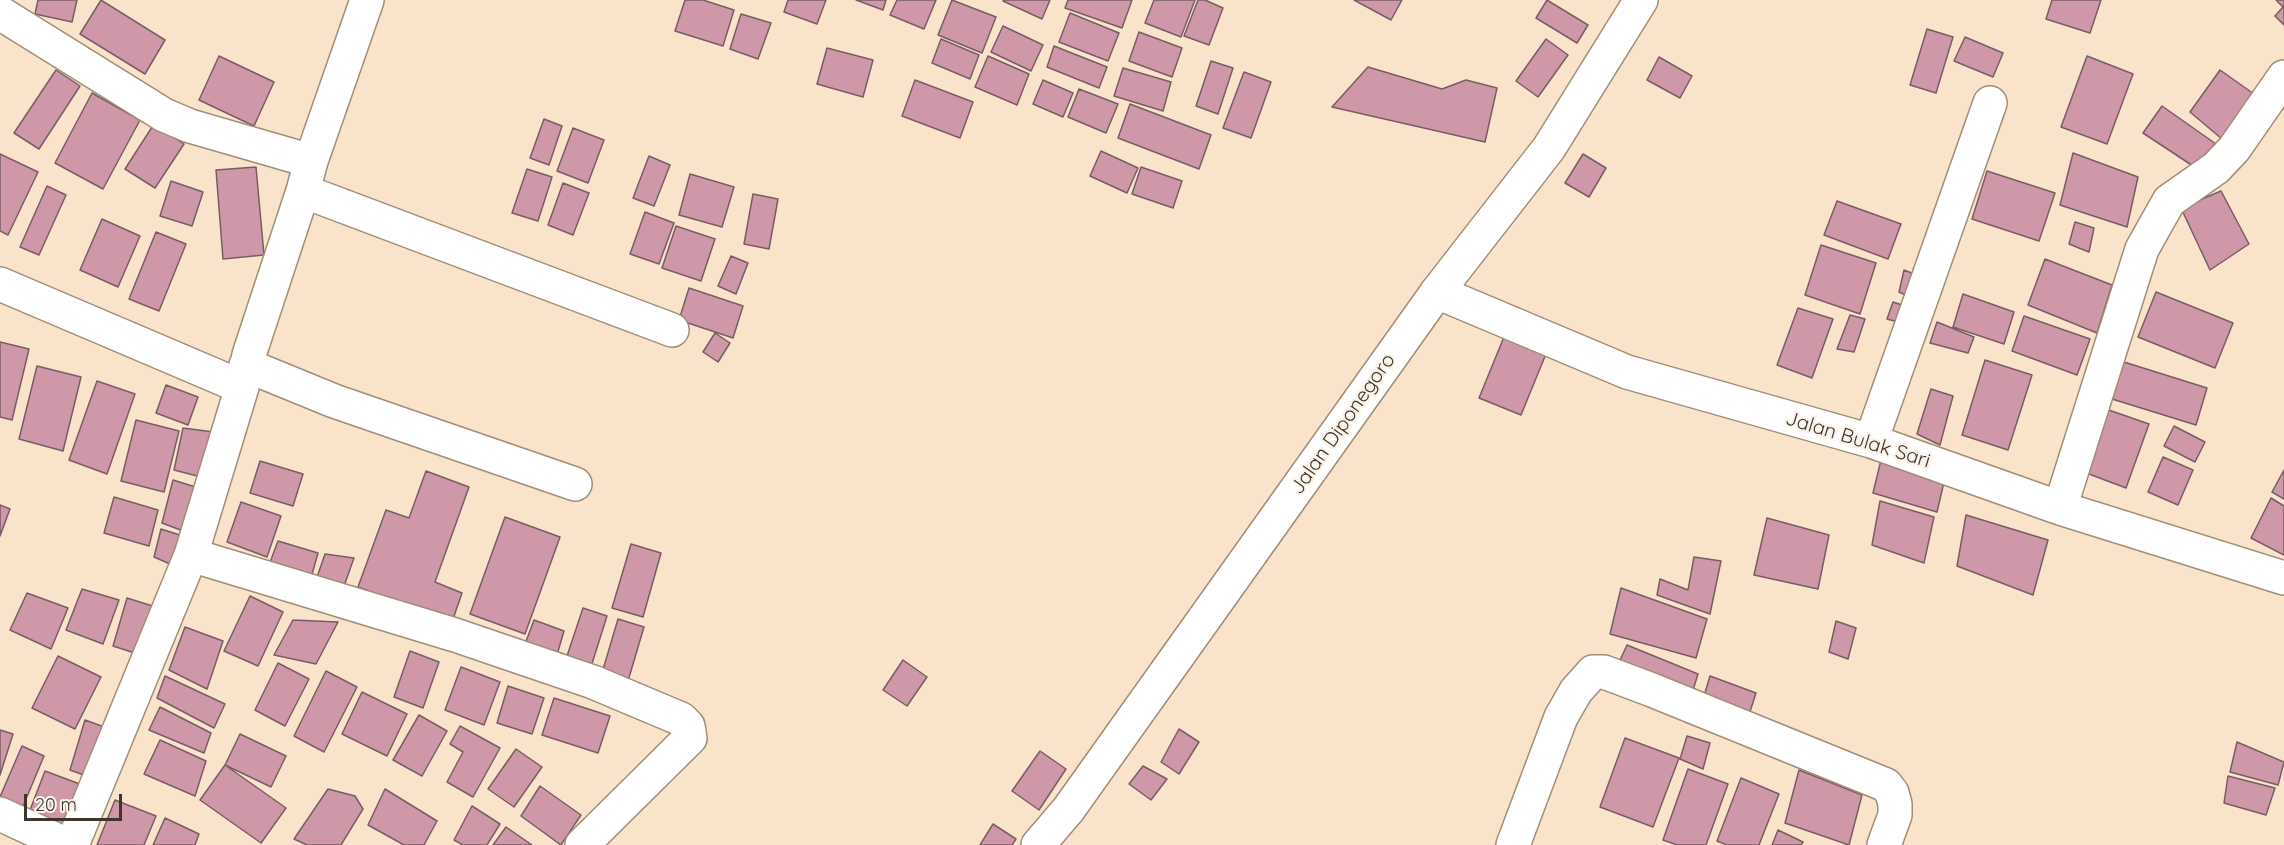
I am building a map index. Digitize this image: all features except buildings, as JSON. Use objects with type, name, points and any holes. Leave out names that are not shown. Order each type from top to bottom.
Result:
[{"type":"street","points":[[72,845],[191,555],[307,176],[367,0]]},
{"type":"street","name":"Jalan Diponegoro","points":[[1038,845],[1068,810],[1437,292],[1549,148],[1641,0]]},
{"type":"street","points":[[0,13],[164,115],[672,330]]},
{"type":"street","points":[[2060,508],[2142,249],[2169,201],[2177,193],[2216,168],[2234,149],[2284,77]]},
{"type":"street","points":[[1871,441],[1990,103]]},
{"type":"street","points":[[0,284],[244,376],[334,401],[575,484]]},
{"type":"street","name":"Jalan Bulak Sari","points":[[1437,292],[1627,372],[1871,441],[2060,508],[2284,578]]},
{"type":"street","points":[[191,555],[455,635],[592,682],[681,719],[688,726],[690,738],[582,845]]},
{"type":"street","points":[[1513,845],[1561,717],[1576,691],[1593,672],[1604,672],[1886,785],[1892,793],[1895,804],[1894,815],[1884,845]]},
{"type":"street","points":[[0,814],[67,845]]}]
